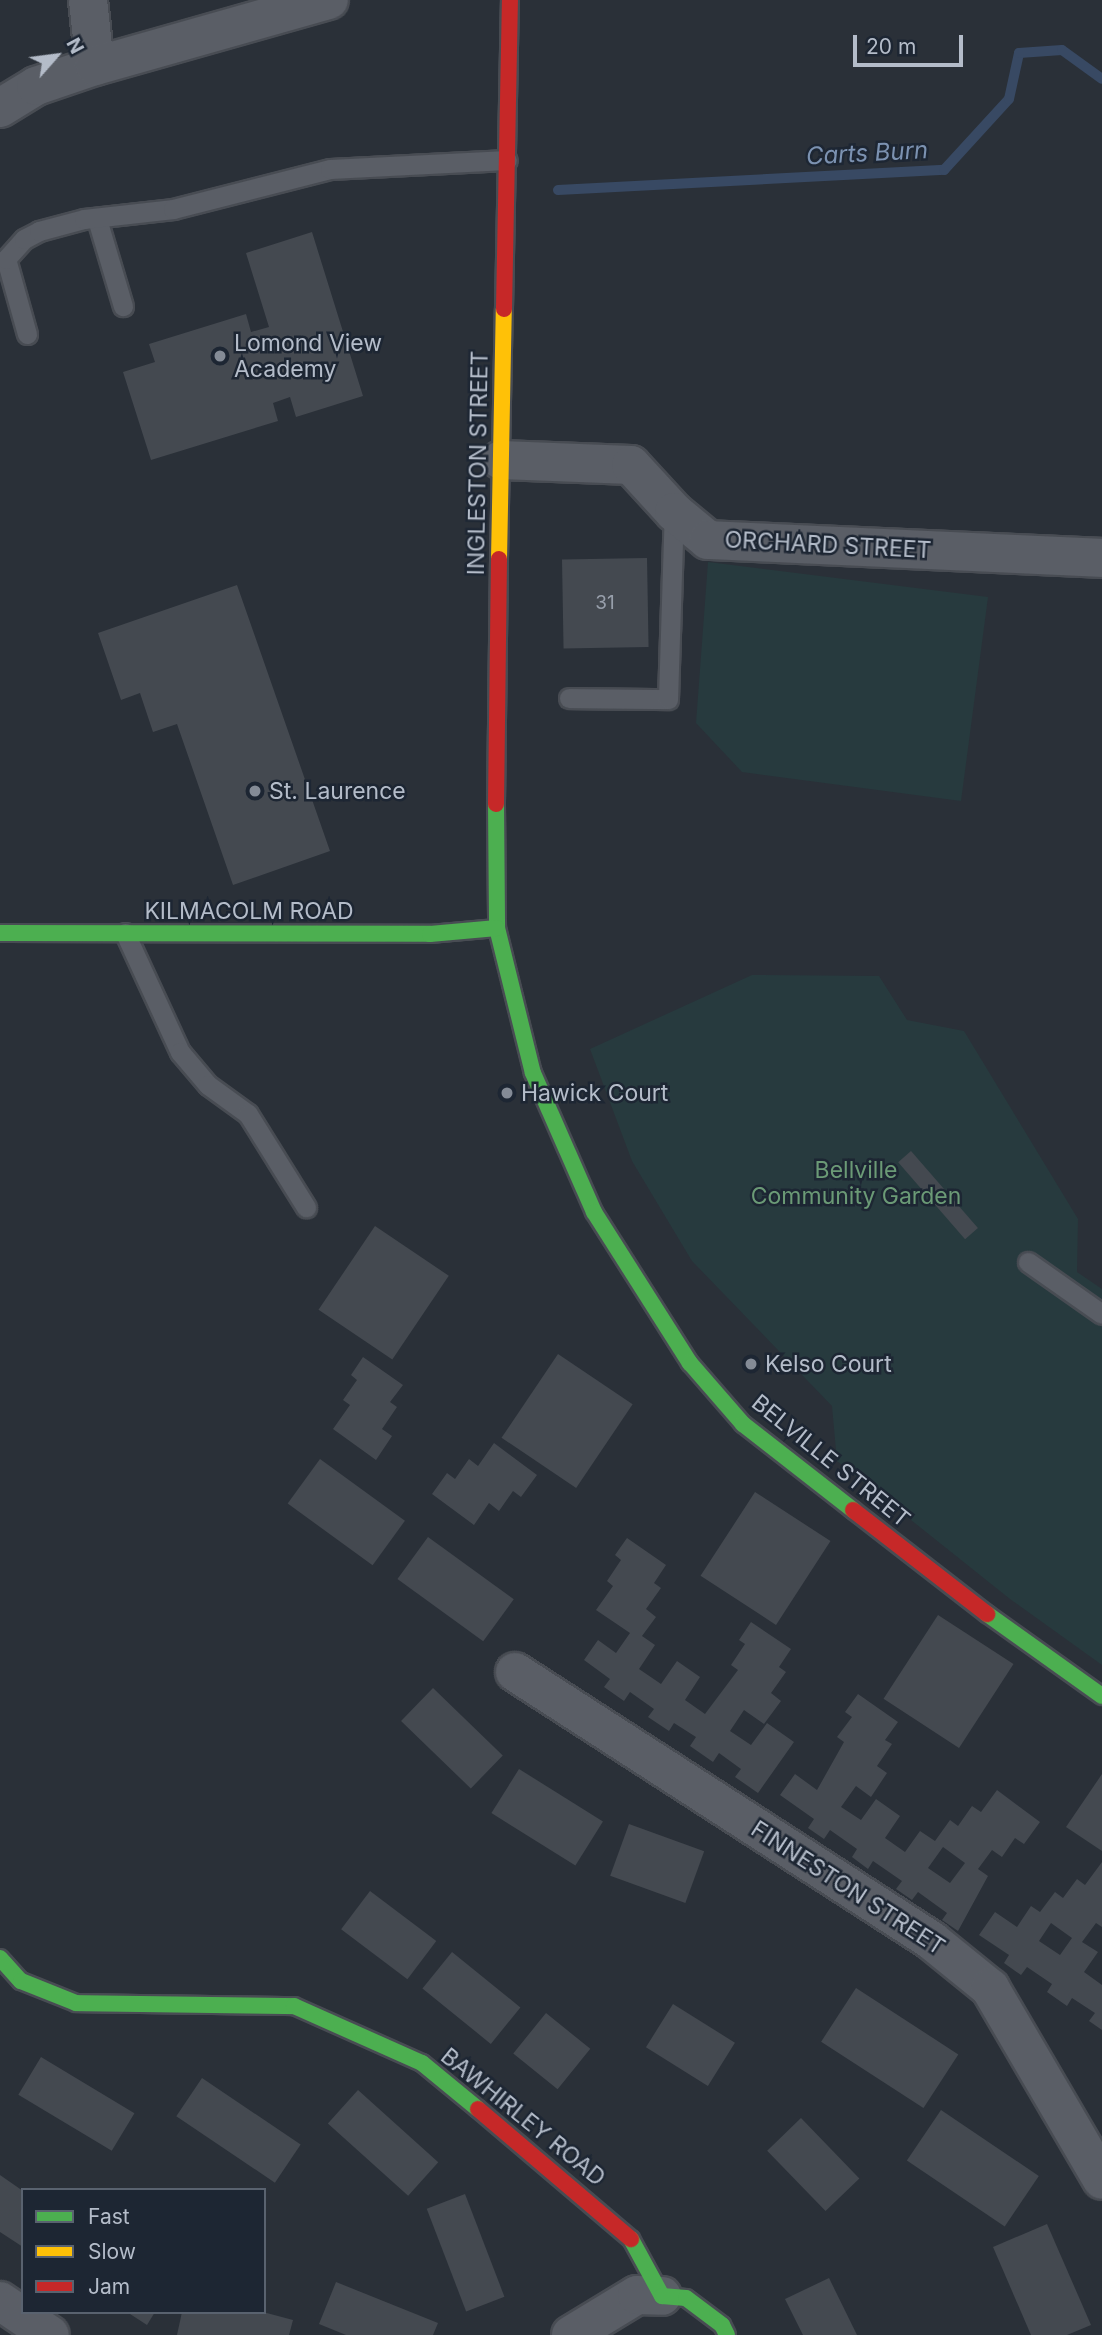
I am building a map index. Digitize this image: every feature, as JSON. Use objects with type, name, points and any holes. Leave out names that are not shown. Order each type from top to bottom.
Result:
[{"type":"street","points":[[88,0],[95,66]]},
{"type":"street","points":[[0,108],[36,86],[95,66],[329,0]]},
{"type":"street","name":"INGLESTON STREET","points":[[497,928],[501,460],[510,0]]},
{"type":"street","name":"ORCHARD STREET","points":[[501,460],[631,465],[674,512],[708,540],[1102,558]]},
{"type":"street","name":"KILMACOLM ROAD","points":[[0,933],[430,934],[497,928]]},
{"type":"street","name":"BELVILLE STREET","points":[[497,928],[533,1073],[583,1186],[635,1283],[690,1363],[743,1424],[1036,1652],[1102,1696]]},
{"type":"street","name":"FINNESTON STREET","points":[[515,1672],[932,1941],[990,1988],[1102,2180]]},
{"type":"street","name":"BAWHIRLEY ROAD","points":[[0,1958],[21,1981],[76,2003],[294,2006],[422,2063],[627,2231],[662,2296]]},
{"type":"street","points":[[571,2335],[637,2295],[686,2298],[722,2325],[727,2335]]},
{"type":"street","points":[[0,2301],[50,2335]]},
{"type":"lane","points":[[27,334],[6,259],[24,239],[39,231],[97,219],[173,209],[330,169],[507,160]]},
{"type":"lane","points":[[97,219],[123,306]]},
{"type":"lane","points":[[569,698],[668,699],[674,512]]},
{"type":"lane","points":[[125,933],[180,1052],[208,1085],[248,1114],[306,1207]]},
{"type":"lane","points":[[1028,1262],[1102,1314]]},
{"type":"green space","points":[[708,562],[988,597],[961,801],[742,772],[696,723]]},
{"type":"green space","name":"Bellville Community Garden","points":[[752,975],[879,976],[907,1020],[964,1031],[1078,1219],[1077,1272],[1102,1289],[1102,1665],[1010,1599],[837,1461],[832,1406],[692,1261],[632,1161],[590,1049]]},
{"type":"building","points":[[312,232],[363,396],[296,417],[290,397],[273,403],[278,421],[151,460],[123,372],[155,362],[149,344],[246,314],[251,332],[269,327],[246,253]]},
{"type":"building","points":[[647,558],[649,647],[564,648],[562,559]]},
{"type":"building","name":"St. Laurence","points":[[237,585],[330,851],[233,885],[177,724],[153,732],[140,693],[121,700],[98,633]]},
{"type":"building","points":[[911,1151],[978,1228],[965,1239],[898,1162]]},
{"type":"building","points":[[375,1226],[449,1276],[392,1360],[319,1310]]},
{"type":"building","points":[[558,1354],[633,1404],[576,1488],[502,1438]]},
{"type":"building","points":[[363,1357],[403,1385],[390,1402],[397,1407],[382,1429],[392,1436],[376,1460],[333,1429],[350,1405],[343,1400],[357,1380],[351,1375]]},
{"type":"building","points":[[494,1443],[537,1475],[521,1497],[513,1491],[499,1511],[489,1503],[474,1525],[432,1494],[447,1473],[455,1479],[469,1459],[478,1466]]},
{"type":"building","points":[[320,1459],[405,1521],[373,1565],[288,1503]]},
{"type":"building","points":[[755,1492],[830,1541],[776,1625],[701,1576]]},
{"type":"building","points":[[428,1537],[514,1599],[483,1641],[397,1579]]},
{"type":"building","points":[[627,1538],[666,1565],[654,1583],[661,1588],[646,1609],[656,1617],[642,1636],[655,1645],[639,1669],[661,1684],[677,1661],[700,1677],[685,1700],[705,1714],[738,1670],[731,1665],[745,1644],[739,1640],[751,1622],[791,1649],[779,1667],[786,1672],[771,1693],[781,1701],[764,1724],[744,1710],[730,1731],[751,1745],[767,1723],[794,1742],[758,1793],[735,1777],[741,1769],[719,1753],[713,1762],[690,1746],[696,1737],[674,1723],[669,1731],[648,1717],[654,1709],[630,1692],[624,1701],[604,1687],[610,1679],[584,1660],[598,1640],[616,1653],[630,1633],[596,1610],[613,1586],[607,1581],[621,1560],[615,1555]]},
{"type":"building","points":[[938,1615],[1013,1664],[959,1748],[884,1699]]},
{"type":"building","points":[[433,1688],[503,1755],[471,1788],[401,1721]]},
{"type":"building","points":[[858,1694],[898,1722],[885,1740],[892,1744],[877,1766],[887,1773],[871,1797],[856,1786],[841,1807],[861,1820],[876,1799],[900,1816],[885,1838],[905,1852],[920,1831],[935,1841],[950,1820],[958,1826],[972,1806],[981,1812],[997,1790],[1040,1822],[1024,1844],[1015,1838],[1002,1857],[992,1850],[978,1869],[988,1876],[958,1931],[942,1920],[947,1913],[918,1892],[912,1900],[896,1889],[902,1881],[873,1861],[868,1869],[852,1857],[857,1849],[830,1830],[824,1839],[808,1828],[814,1819],[780,1795],[795,1774],[817,1790],[844,1742],[837,1737],[852,1717],[845,1712]],"holes":[[[943,1847],[965,1863],[950,1883],[928,1868]]]},
{"type":"building","points":[[519,1769],[603,1821],[575,1866],[491,1813]]},
{"type":"building","points":[[1102,1774],[1102,1851],[1066,1827]]},
{"type":"building","points":[[629,1824],[704,1851],[685,1903],[610,1876]]},
{"type":"building","points":[[1102,1862],[1102,1927],[1096,1923],[1082,1942],[1098,1952],[1084,1972],[1102,1985],[1102,2030],[1089,2021],[1095,2013],[1072,1998],[1067,2006],[1047,1992],[1052,1984],[1027,1967],[1021,1975],[1004,1963],[1009,1955],[979,1935],[995,1912],[1017,1927],[1031,1906],[1040,1912],[1055,1892],[1063,1898],[1077,1879],[1085,1885]],"holes":[[[1051,1923],[1072,1938],[1060,1955],[1039,1941]]]},
{"type":"building","points":[[370,1891],[436,1941],[407,1979],[341,1929]]},
{"type":"building","points":[[452,1952],[520,2007],[491,2044],[422,1989]]},
{"type":"building","points":[[856,1988],[958,2054],[923,2108],[821,2042]]},
{"type":"building","points":[[673,2004],[735,2043],[708,2086],[646,2047]]},
{"type":"building","points":[[546,2013],[590,2049],[558,2089],[513,2053]]},
{"type":"building","points":[[41,2057],[134,2113],[112,2151],[18,2095]]},
{"type":"building","points":[[202,2078],[301,2145],[275,2183],[176,2116]]},
{"type":"building","points":[[358,2090],[438,2162],[408,2196],[328,2123]]},
{"type":"building","points":[[941,2110],[1039,2176],[1005,2227],[907,2161]]},
{"type":"building","points":[[801,2118],[859,2178],[826,2211],[767,2151]]},
{"type":"building","points":[[0,2175],[21,2190],[21,2246],[0,2232]]},
{"type":"building","points":[[465,2194],[504,2297],[466,2311],[427,2209]]},
{"type":"building","points":[[1047,2224],[1091,2325],[1067,2335],[1031,2335],[993,2247]]},
{"type":"building","points":[[829,2278],[857,2335],[803,2335],[785,2299]]},
{"type":"building","points":[[336,2282],[438,2323],[433,2335],[346,2335],[319,2324]]},
{"type":"building","points":[[266,2313],[293,2320],[289,2335],[177,2335],[182,2314]]},
{"type":"building","points":[[130,2314],[154,2314],[147,2325]]},
{"type":"waterway","name":"Carts Burn","points":[[558,190],[944,170],[1009,99],[1019,53],[1062,50],[1102,79]]},
{"type":"traffic: fast","points":[[496,804],[497,928],[533,1073],[594,1212],[690,1363],[743,1424],[853,1510]]},
{"type":"traffic: fast","points":[[0,933],[430,934],[497,928]]},
{"type":"traffic: fast","points":[[987,1614],[1102,1696]]},
{"type":"traffic: fast","points":[[0,1958],[21,1981],[76,2003],[294,2006],[422,2063],[478,2109]]},
{"type":"traffic: fast","points":[[631,2239],[662,2296],[686,2298],[722,2325],[727,2335]]},
{"type":"traffic: slow","points":[[499,559],[504,309]]},
{"type":"traffic: jam","points":[[504,309],[510,0]]},
{"type":"traffic: jam","points":[[496,804],[499,559]]},
{"type":"traffic: jam","points":[[853,1510],[987,1614]]},
{"type":"traffic: jam","points":[[478,2109],[631,2239]]},
{"type":"place","name":"Lomond View Academy","points":[[220,356]]},
{"type":"place","name":"St. Laurence","points":[[255,791]]},
{"type":"place","name":"Hawick Court","points":[[507,1093]]},
{"type":"place","name":"Kelso Court","points":[[751,1364]]}]
